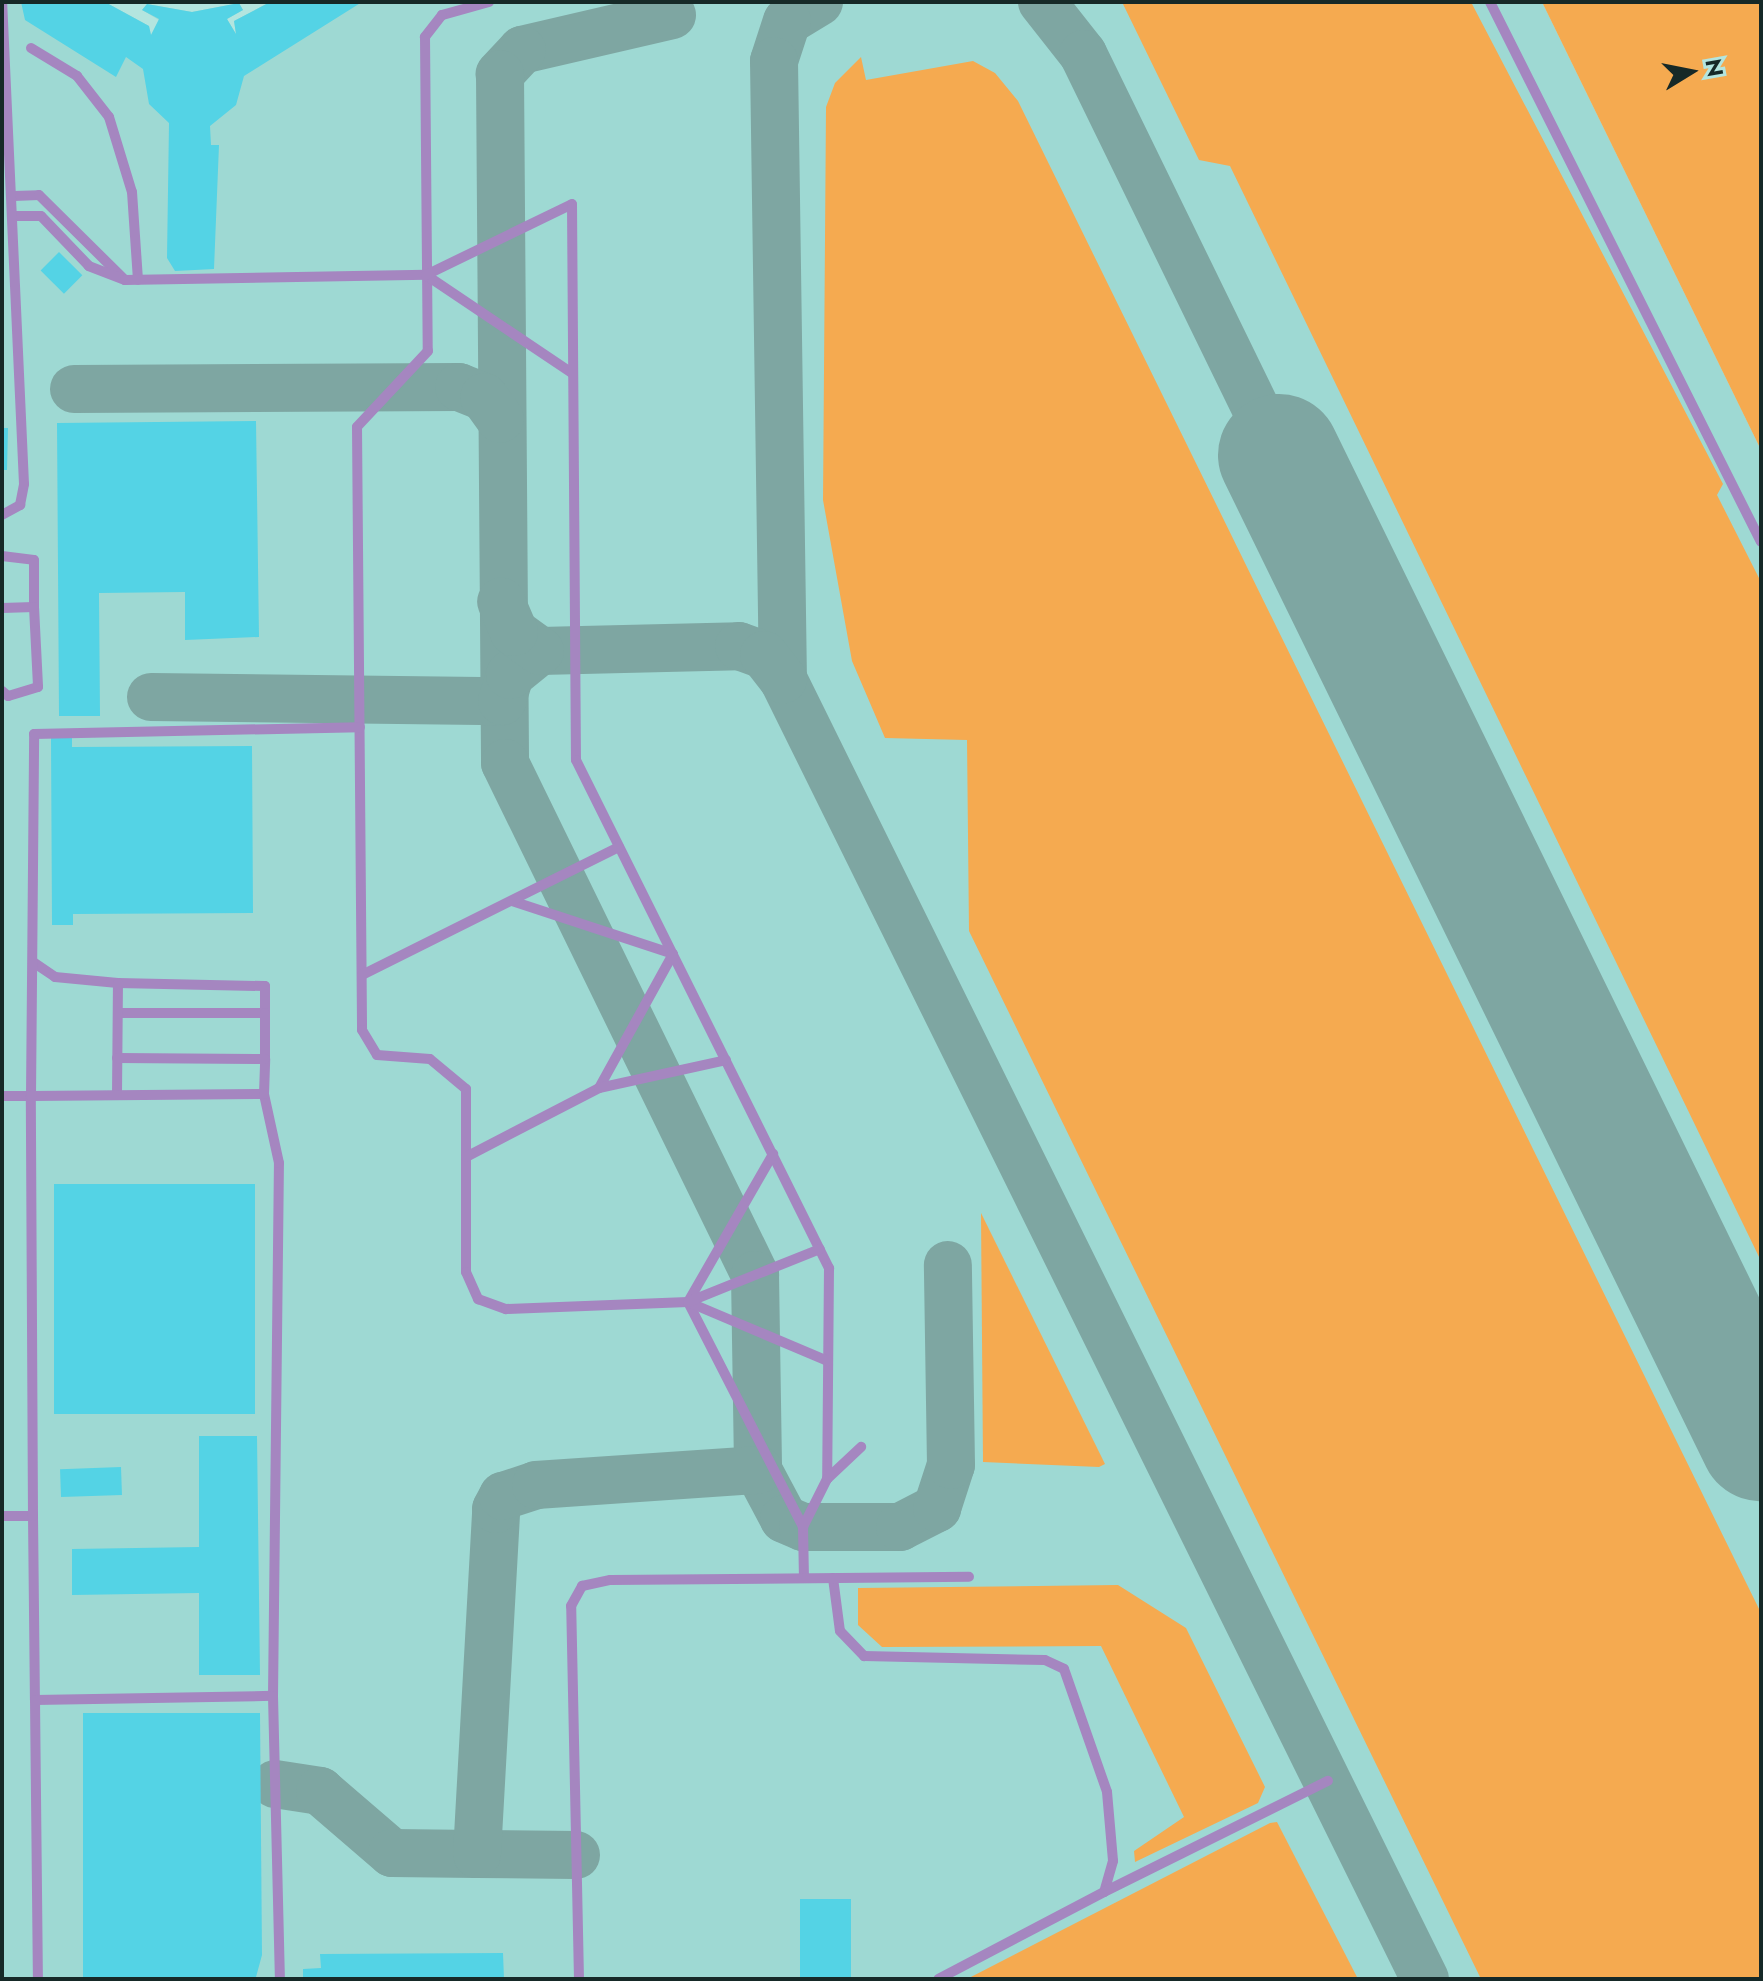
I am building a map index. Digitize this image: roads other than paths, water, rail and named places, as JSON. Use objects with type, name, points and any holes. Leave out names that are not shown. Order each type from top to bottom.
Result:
[{"type":"lane","points":[[2,2],[14,196],[24,497],[2,515]]},
{"type":"lane","points":[[489,2],[442,15],[425,37],[428,351],[357,427],[362,1030],[377,1055],[430,1059],[466,1089],[466,1272],[478,1299],[506,1309],[688,1302],[820,1249]]},
{"type":"lane","points":[[1490,2],[1761,542]]},
{"type":"lane","points":[[31,48],[77,76],[109,117],[132,192],[138,280]]},
{"type":"lane","points":[[14,196],[39,195],[125,280]]},
{"type":"lane","points":[[14,216],[41,216],[89,266],[125,280],[426,275],[572,204],[574,747],[619,847],[829,1268],[827,1479]]},
{"type":"lane","points":[[426,275],[572,373]]},
{"type":"lane","points":[[2,556],[34,560],[38,687],[8,696],[2,691]]},
{"type":"lane","points":[[2,608],[34,607]]},
{"type":"lane","points":[[38,1979],[31,1096],[34,734],[360,727]]},
{"type":"lane","points":[[362,975],[619,847]]},
{"type":"lane","points":[[512,901],[673,954]]},
{"type":"lane","points":[[599,1088],[673,954]]},
{"type":"lane","points":[[33,962],[55,977],[118,983],[265,986],[264,1094],[279,1163],[273,1696],[280,1979]]},
{"type":"lane","points":[[117,1095],[118,983]]},
{"type":"lane","points":[[118,1013],[265,1013]]},
{"type":"lane","points":[[117,1058],[265,1059]]},
{"type":"lane","points":[[466,1157],[599,1088],[726,1060]]},
{"type":"lane","points":[[2,1096],[264,1094]]},
{"type":"lane","points":[[688,1302],[773,1154]]},
{"type":"lane","points":[[688,1302],[828,1361]]},
{"type":"lane","points":[[688,1302],[803,1527],[804,1578]]},
{"type":"lane","points":[[803,1527],[827,1479],[861,1447]]},
{"type":"lane","points":[[2,1516],[33,1516]]},
{"type":"lane","points":[[579,1979],[574,1595],[610,1580],[969,1577]]},
{"type":"lane","points":[[833,1578],[840,1631],[864,1656],[1045,1660],[1064,1669],[1115,1829],[1104,1892]]},
{"type":"lane","points":[[35,1700],[273,1696]]},
{"type":"lane","points":[[938,1979],[1104,1892],[1328,1781]]}]
